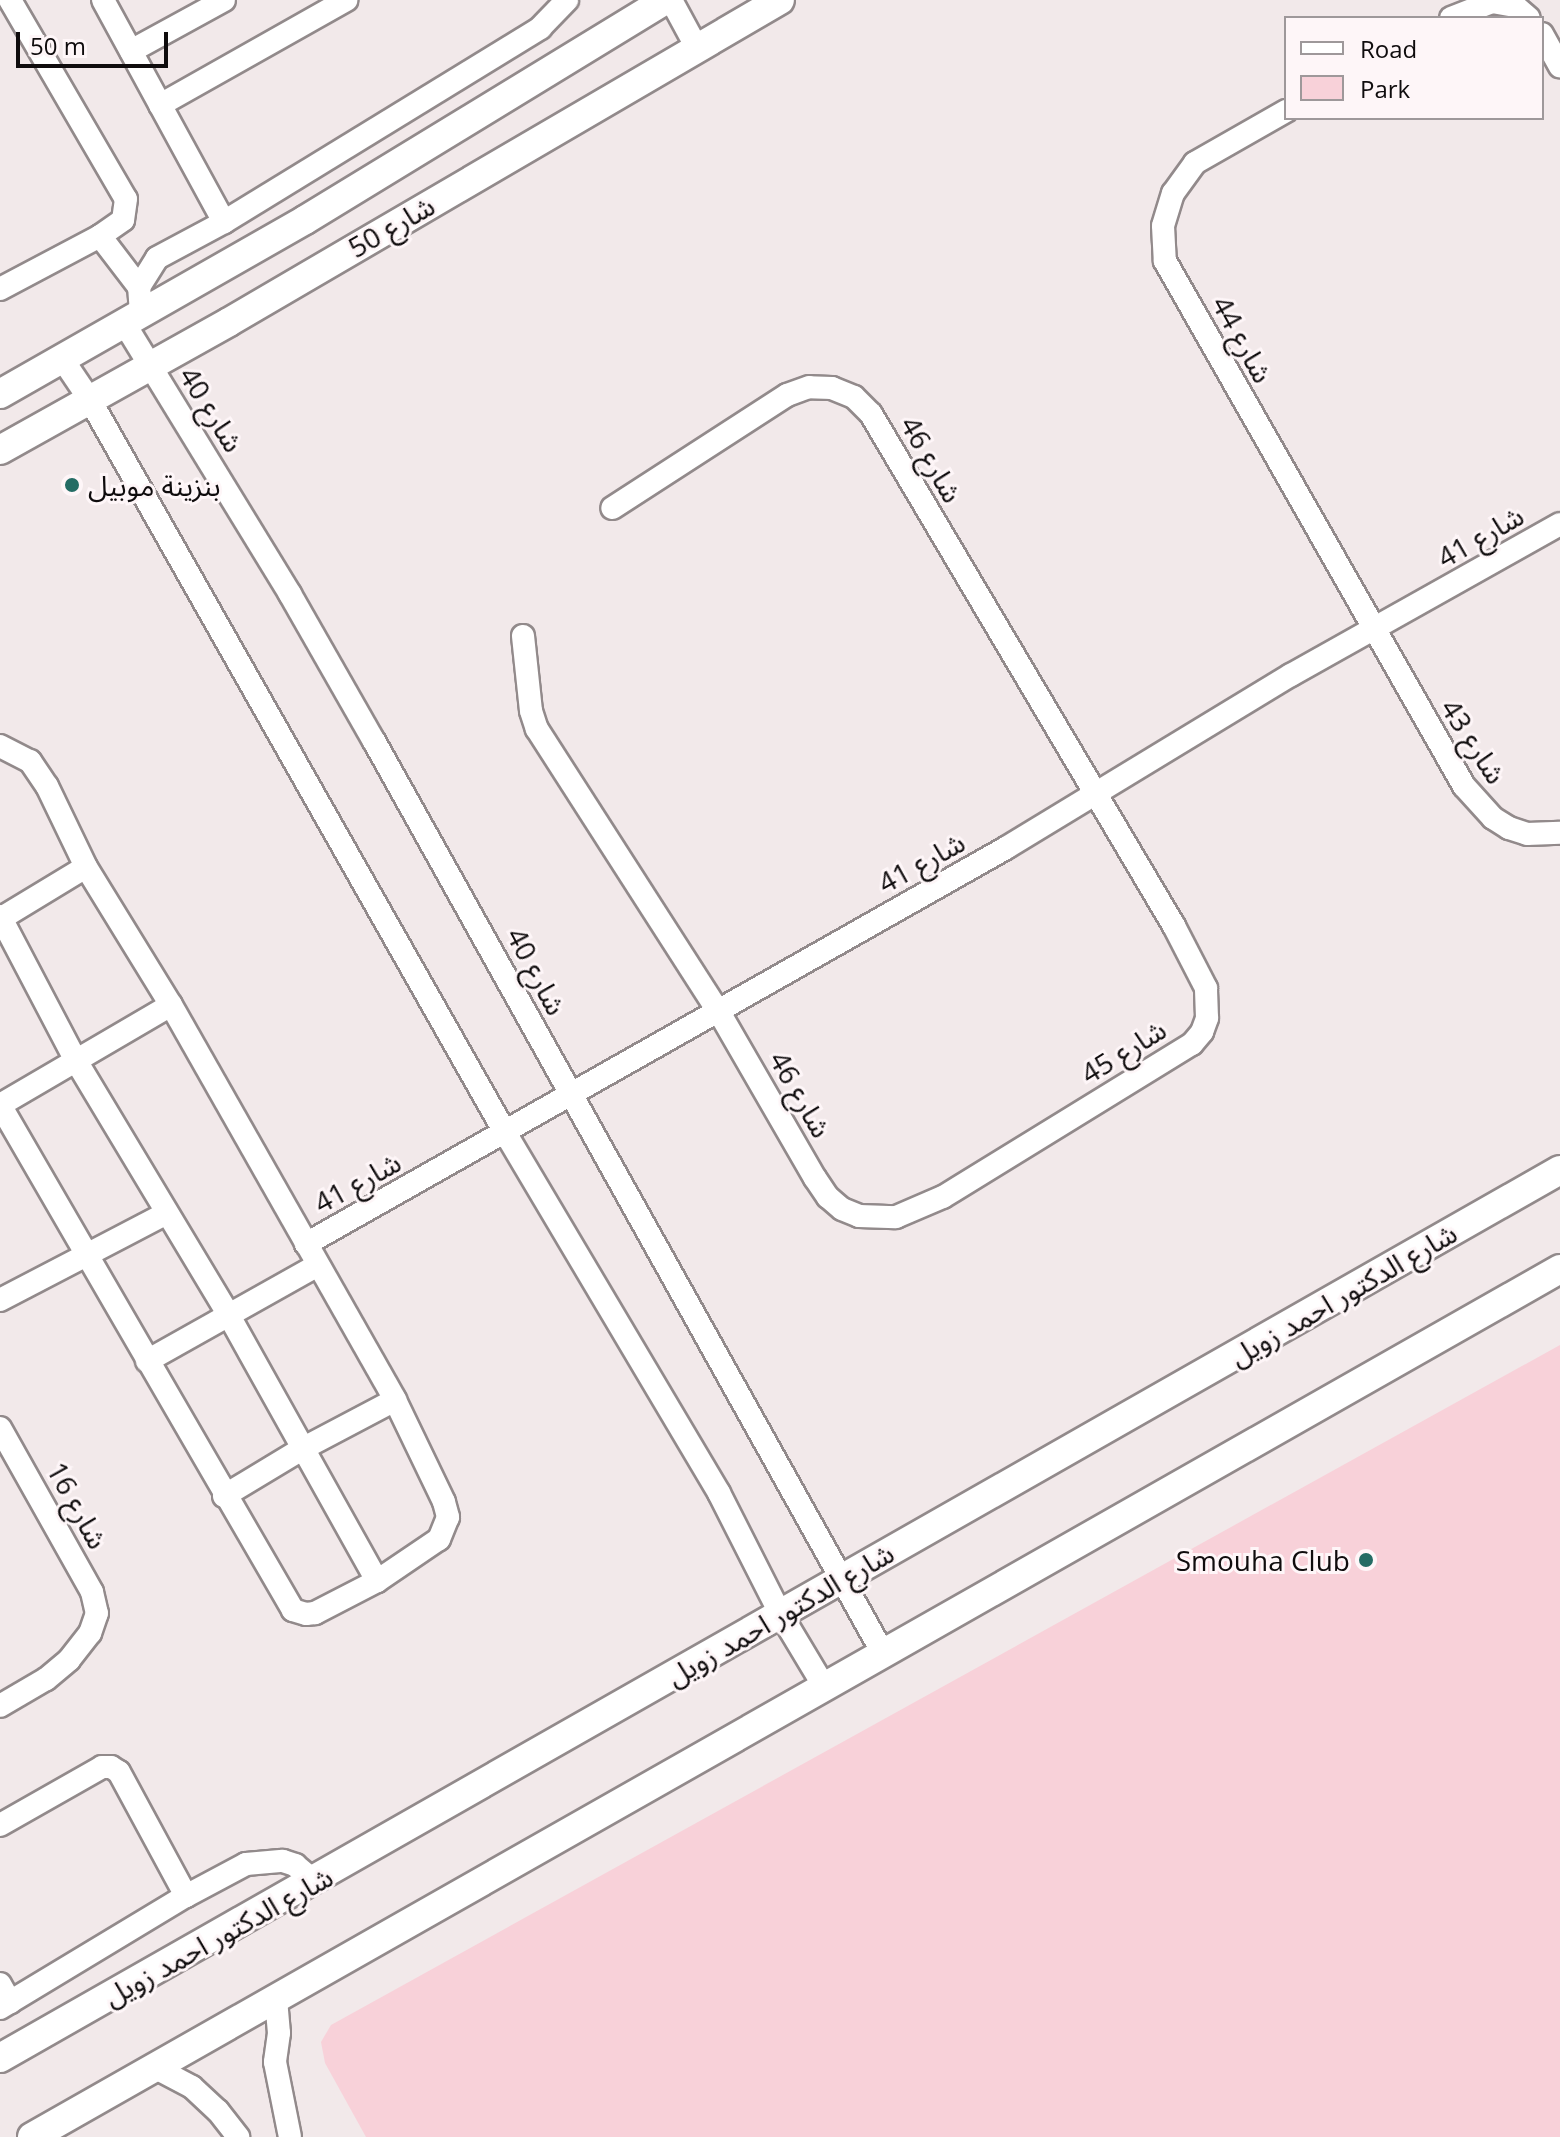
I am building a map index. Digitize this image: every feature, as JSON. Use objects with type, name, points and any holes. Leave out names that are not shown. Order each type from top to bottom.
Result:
[{"type":"street","points":[[0,289],[100,236],[123,220],[126,199],[10,0]]},
{"type":"street","points":[[103,0],[224,222]]},
{"type":"street","points":[[131,51],[224,0]]},
{"type":"street","points":[[160,105],[346,0]]},
{"type":"street","points":[[135,308],[157,258],[224,222],[540,28],[567,0]]},
{"type":"street","points":[[669,0],[697,48]]},
{"type":"street","name":"شارع 50","points":[[0,394],[63,360],[135,308],[305,220],[669,0]]},
{"type":"street","name":"شارع 50","points":[[0,450],[229,322],[697,48],[746,8],[780,0]]},
{"type":"street","points":[[1456,16],[1492,2],[1515,6],[1527,16]]},
{"type":"street","points":[[1544,38],[1560,66]]},
{"type":"street","name":"شارع 44","points":[[1284,112],[1195,163],[1173,193],[1163,226],[1165,261],[1373,631]]},
{"type":"street","name":"شارع 40","points":[[100,236],[135,308],[149,365],[305,621],[480,926],[572,1097],[786,1474],[884,1655]]},
{"type":"street","points":[[63,360],[90,400],[506,1134],[719,1493],[780,1613],[825,1688]]},
{"type":"street","name":"شارع 46","points":[[612,508],[787,395],[809,387],[832,388],[854,397],[871,414],[1093,794]]},
{"type":"street","name":"شارع 41","points":[[306,1244],[572,1097],[1006,848],[1291,675],[1560,524]]},
{"type":"street","name":"شارع 43","points":[[1373,631],[1437,744],[1478,805],[1509,828],[1527,834],[1560,833]]},
{"type":"street","name":"شارع 46","points":[[523,636],[531,711],[537,729],[719,1012],[828,1197],[850,1212],[877,1219]]},
{"type":"street","points":[[0,746],[30,761],[47,786],[86,867],[171,1005],[395,1400],[436,1482],[448,1517],[439,1539],[430,1548],[377,1581],[315,1613],[298,1613],[275,1584],[0,1105],[171,1005]]},
{"type":"street","name":"شارع 45","points":[[877,1219],[896,1217],[943,1197],[1192,1044],[1202,1032],[1207,1018],[1206,988],[1174,926],[1093,794]]},
{"type":"street","points":[[86,867],[0,918],[75,1059],[165,1214],[228,1314],[377,1581]]},
{"type":"street","name":"شارع الدكتور احمد زويل","points":[[0,2058],[315,1882],[780,1613],[1560,1170]]},
{"type":"street","points":[[0,1300],[165,1214]]},
{"type":"street","points":[[147,1361],[318,1265]]},
{"type":"street","points":[[32,2137],[1559,1271]]},
{"type":"street","points":[[224,1496],[302,1449],[395,1400]]},
{"type":"street","name":"شارع 16","points":[[0,1428],[86,1581],[97,1613],[90,1633],[69,1660],[46,1679],[0,1706]]},
{"type":"street","points":[[0,1825],[98,1769],[111,1767],[119,1772],[186,1896]]},
{"type":"street","points":[[3,1998],[257,1860],[270,1859],[295,1865],[315,1882]]},
{"type":"street","points":[[276,1999],[279,2033],[275,2062],[290,2137]]},
{"type":"street","points":[[154,2067],[192,2087],[218,2111],[238,2137]]},
{"type":"green space","name":"Smouha Club","points":[[1560,1345],[1560,2137],[366,2137],[325,2063],[321,2042],[331,2025]]},
{"type":"place","name":"بنزينة موبيل","points":[[72,485]]},
{"type":"place","name":"Smouha Club","points":[[1366,1560]]}]
